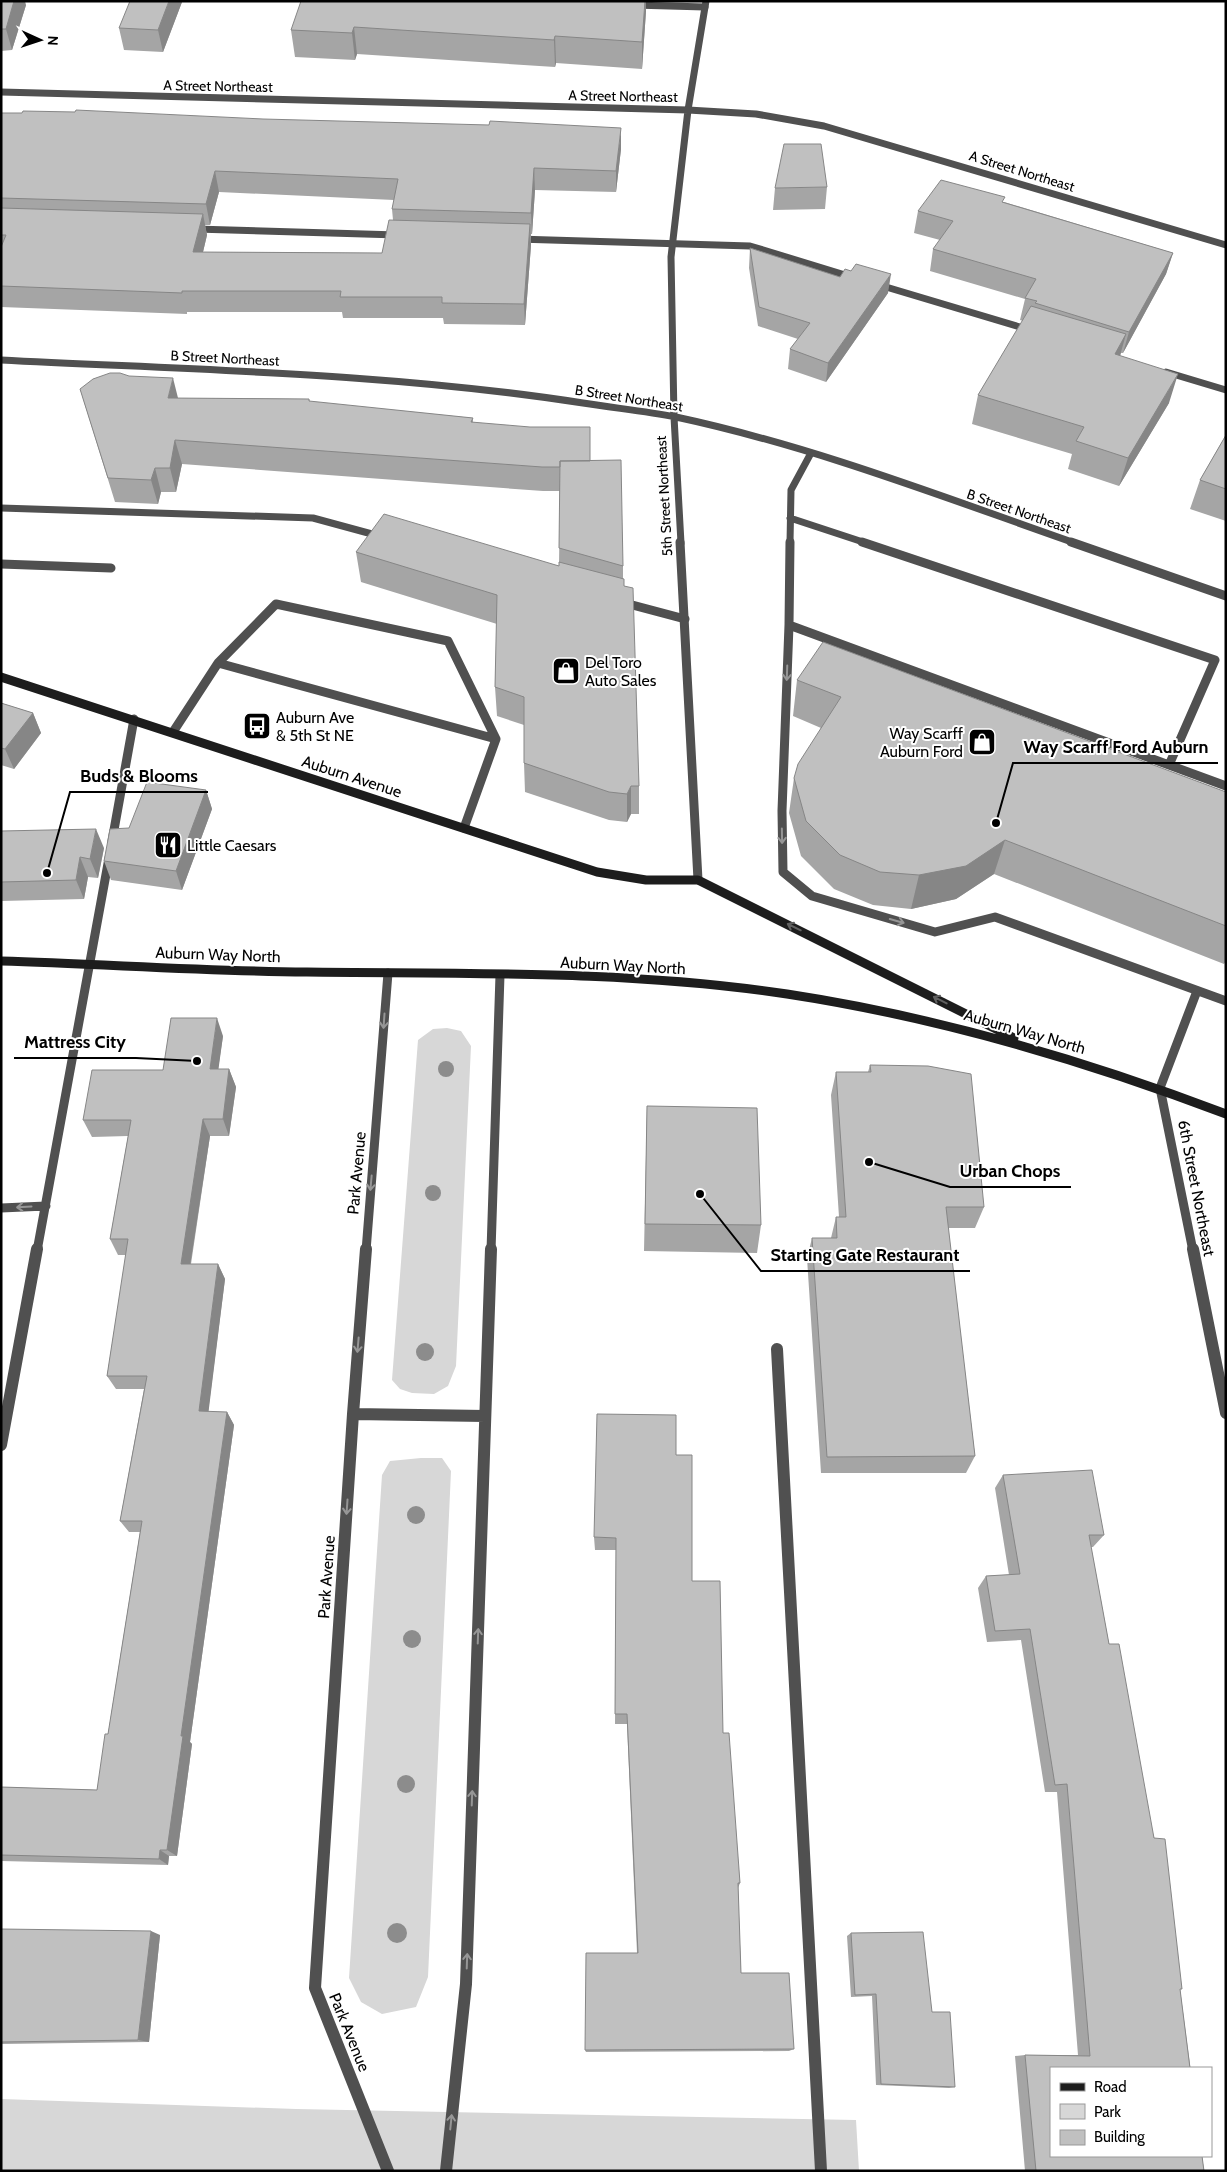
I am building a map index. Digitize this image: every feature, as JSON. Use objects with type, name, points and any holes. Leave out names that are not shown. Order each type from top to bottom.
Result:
[{"type":"main road","name":"Auburn Avenue","points":[[1,677],[597,872],[646,880],[698,880]]},
{"type":"main road","points":[[698,880],[1030,1046]]},
{"type":"main road","name":"Auburn Way North","points":[[1,961],[217,971],[500,975],[669,981],[785,994],[904,1015],[1030,1046],[1160,1088],[1226,1114]]},
{"type":"street","points":[[625,5],[705,4]]},
{"type":"street","name":"5th Street Northeast","points":[[698,880],[686,619],[674,417],[672,243],[688,110],[705,4]]},
{"type":"street","name":"A Street Northeast","points":[[1,92],[688,110],[756,114],[824,126],[1226,246]]},
{"type":"street","points":[[189,229],[406,235]]},
{"type":"street","points":[[505,238],[750,246],[1035,332]]},
{"type":"street","name":"B Street Northeast","points":[[1,360],[298,374],[423,383],[544,397],[674,417],[763,438],[811,453],[1226,596]]},
{"type":"street","points":[[1159,370],[1226,390]]},
{"type":"street","points":[[811,453],[791,490],[789,625],[782,811],[783,872],[812,896],[935,932],[995,917],[1226,1001]]},
{"type":"street","points":[[1,508],[313,518],[390,539]]},
{"type":"street","points":[[790,518],[1215,660],[1169,765]]},
{"type":"street","points":[[1,564],[111,568]]},
{"type":"street","points":[[609,598],[686,619]]},
{"type":"street","points":[[173,732],[218,663],[276,604],[448,641],[496,740],[464,828]]},
{"type":"street","points":[[789,625],[1226,786]]},
{"type":"street","points":[[218,663],[496,740]]},
{"type":"street","points":[[1,1445],[91,964],[134,719]]},
{"type":"street","name":"Park Avenue","points":[[388,973],[353,1414],[315,1988],[388,2171]]},
{"type":"street","points":[[446,2171],[466,1984],[500,975]]},
{"type":"street","points":[[1160,1088],[1197,990]]},
{"type":"street","name":"6th Street Northeast","points":[[1160,1088],[1226,1413]]},
{"type":"street","points":[[1,1208],[46,1206]]},
{"type":"street","points":[[777,1349],[821,2171]]},
{"type":"street","points":[[353,1414],[485,1416]]},
{"type":"green space","points":[[447,1028],[461,1031],[471,1046],[456,1366],[448,1386],[434,1394],[412,1393],[400,1389],[392,1380],[418,1040],[433,1029]]},
{"type":"green space","points":[[442,1458],[451,1471],[428,1977],[416,2007],[382,2014],[361,2002],[349,1978],[382,1475],[390,1461]]},
{"type":"green space","points":[[1,2099],[296,2109],[856,2120],[859,2171],[1,2171]]},
{"type":"building","points":[[1,1],[14,1],[6,29],[1,29]]},
{"type":"building","points":[[130,1],[169,1],[158,30],[119,28]]},
{"type":"building","points":[[301,1],[645,1],[642,42],[555,36],[554,40],[354,27],[352,33],[291,30]]},
{"type":"building","points":[[76,110],[263,119],[489,125],[490,121],[621,128],[616,171],[534,168],[531,213],[392,209],[398,179],[215,171],[206,204],[1,198],[1,113],[22,113],[23,111],[75,112]]},
{"type":"building","points":[[784,144],[821,144],[827,187],[775,188]]},
{"type":"building","points":[[941,180],[1005,197],[1002,202],[1173,253],[1129,332],[1035,303],[1037,301],[1025,298],[1036,279],[933,249],[953,221],[918,211]]},
{"type":"building","points":[[1,208],[203,214],[193,252],[382,253],[389,220],[530,224],[524,304],[442,303],[442,297],[340,297],[341,291],[182,291],[182,293],[1,286],[1,247],[6,235],[1,235]]},
{"type":"building","points":[[750,248],[840,277],[845,269],[851,271],[856,264],[891,274],[828,363],[790,349],[810,323],[759,307]]},
{"type":"building","points":[[1031,306],[1126,334],[1115,354],[1178,374],[1128,458],[1076,441],[1084,427],[978,395]]},
{"type":"building","points":[[110,373],[173,378],[168,398],[309,399],[309,401],[473,418],[471,422],[530,427],[590,427],[590,461],[560,461],[560,467],[542,467],[175,440],[170,468],[155,468],[151,480],[108,478],[80,389],[93,379]]},
{"type":"building","points":[[1226,435],[1226,489],[1200,480]]},
{"type":"building","points":[[621,460],[623,566],[559,548],[560,461]]},
{"type":"building","name":"Del Toro Auto Sales","points":[[384,514],[559,566],[559,562],[624,579],[624,586],[633,588],[639,786],[631,786],[627,794],[609,792],[524,763],[524,697],[495,687],[497,595],[356,552]]},
{"type":"building","points":[[823,642],[1226,792],[1226,926],[1005,840],[966,866],[919,875],[880,872],[840,855],[806,821],[794,778],[798,764],[841,697],[797,680]]},
{"type":"building","points":[[1,703],[33,713],[5,749],[1,748]]},
{"type":"building","points":[[147,782],[206,790],[176,871],[104,861],[110,829],[129,828]]},
{"type":"building","points":[[96,829],[90,859],[80,857],[76,880],[1,882],[1,831]]},
{"type":"building","points":[[171,1018],[217,1018],[210,1069],[229,1069],[223,1119],[203,1119],[181,1264],[218,1264],[199,1411],[227,1412],[181,1736],[183,1736],[167,1850],[160,1850],[159,1859],[1,1855],[1,1787],[97,1790],[105,1734],[108,1734],[142,1521],[120,1521],[147,1376],[107,1376],[128,1239],[110,1239],[131,1120],[83,1120],[92,1070],[163,1070]]},
{"type":"building","points":[[870,1065],[928,1066],[971,1074],[984,1207],[946,1207],[975,1456],[827,1457],[812,1238],[837,1238],[836,1217],[846,1217],[836,1072],[871,1072]]},
{"type":"building","points":[[647,1106],[757,1108],[761,1225],[645,1224]]},
{"type":"building","points":[[597,1414],[676,1415],[676,1455],[692,1455],[692,1581],[720,1581],[723,1733],[729,1733],[740,1883],[738,1883],[741,1973],[789,1973],[794,2049],[585,2050],[586,1953],[638,1953],[627,1714],[615,1714],[616,1538],[594,1537]]},
{"type":"building","points":[[1092,1470],[1104,1535],[1089,1535],[1109,1644],[1119,1644],[1154,1838],[1165,1839],[1190,2067],[1050,2067],[1050,2157],[1202,2157],[1204,2171],[1036,2171],[1025,2055],[1090,2056],[1067,1784],[1055,1785],[1030,1629],[995,1631],[986,1576],[1020,1574],[1003,1475]]},
{"type":"building","points":[[1,1929],[151,1931],[138,2040],[1,2042]]},
{"type":"building","points":[[923,1932],[932,2012],[950,2012],[955,2087],[881,2084],[876,1994],[855,1995],[851,1933]]},
{"type":"place","name":"Del Toro Auto Sales","points":[[566,671]]},
{"type":"place","name":"Auburn Ave & 5th St NE","points":[[257,726]]},
{"type":"place","name":"Way Scarff Auburn Ford","points":[[982,742]]},
{"type":"place","name":"Way Scarff Ford Auburn","points":[[996,823]]},
{"type":"place","name":"Little Caesars","points":[[168,845]]},
{"type":"place","name":"Buds & Blooms","points":[[47,873]]},
{"type":"place","name":"Mattress City","points":[[197,1061]]},
{"type":"place","name":"Urban Chops","points":[[869,1162]]},
{"type":"place","name":"Starting Gate Restaurant","points":[[700,1194]]}]
